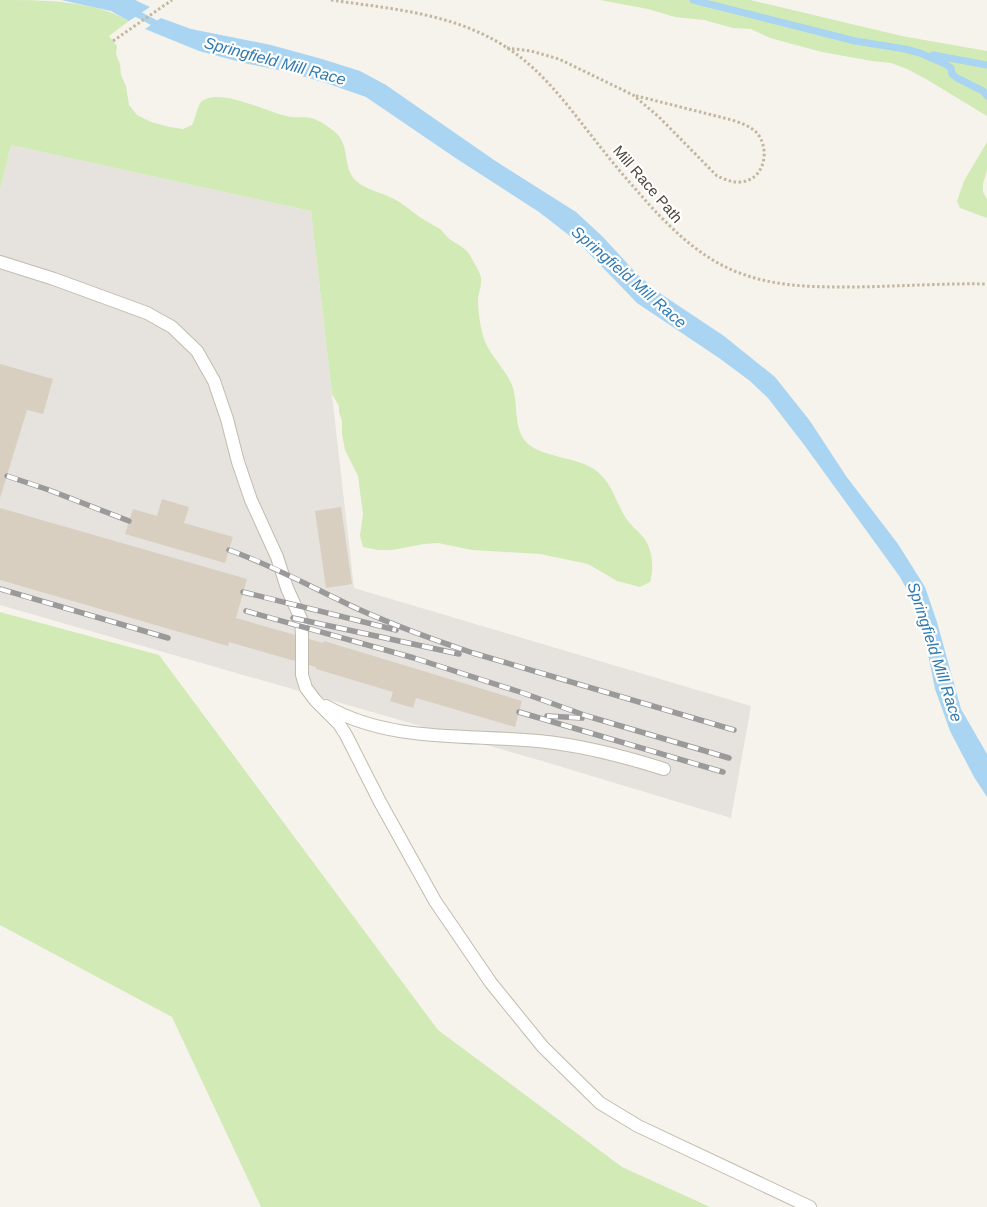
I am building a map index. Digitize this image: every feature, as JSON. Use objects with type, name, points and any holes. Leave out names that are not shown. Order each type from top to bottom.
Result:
[{"type":"lane","points":[[0,262],[54,279],[146,313],[172,327],[197,351],[214,381],[251,500],[277,557],[287,588],[301,619],[302,675],[306,688],[339,724],[346,735],[380,802],[435,901],[491,983],[543,1047],[600,1103],[638,1126],[810,1207]]},
{"type":"lane","points":[[315,700],[350,717],[388,728],[437,736],[518,739],[557,743],[606,752],[664,769]]},
{"type":"path","points":[[113,41],[172,0]]},
{"type":"path","name":"Mill Race Path","points":[[331,0],[404,10],[443,19],[475,30],[506,48],[536,70],[553,88],[626,178],[684,241],[735,272],[769,282],[800,286],[862,287],[987,284]]},
{"type":"path","points":[[506,48],[531,51],[559,59],[633,95],[732,120],[748,126],[757,134],[762,143],[765,155],[761,168],[753,178],[741,182],[728,181],[717,176],[659,117],[633,95]]},
{"type":"shaded area","points":[[11,145],[311,211],[354,588],[751,706],[731,818],[542,761],[0,605],[0,190]]},
{"type":"green space","points":[[0,0],[50,1],[84,5],[115,14],[129,21],[109,36],[117,46],[116,54],[126,86],[129,105],[137,115],[151,122],[183,129],[192,125],[202,101],[221,97],[282,115],[311,118],[323,123],[335,132],[344,147],[350,173],[360,184],[400,202],[421,218],[440,229],[448,238],[469,253],[481,278],[478,305],[485,343],[512,385],[518,426],[523,438],[537,450],[580,462],[603,476],[626,518],[647,543],[652,560],[650,582],[640,587],[617,581],[588,564],[540,554],[472,550],[438,543],[392,550],[363,547],[360,536],[363,514],[358,476],[345,450],[339,406],[332,394],[311,211],[11,145],[0,190]]},
{"type":"green space","points":[[600,0],[750,0],[902,36],[987,51],[987,116],[926,79],[891,63],[822,52],[770,38],[751,29],[733,28],[704,20],[675,17],[648,9]]},
{"type":"green space","points":[[987,142],[987,170],[983,192],[987,199],[987,218],[960,208],[957,201],[964,181]]},
{"type":"green space","points":[[0,612],[159,655],[438,1030],[622,1167],[710,1207],[261,1207],[172,1017],[0,925]]},
{"type":"water","points":[[61,0],[135,0],[150,7],[129,21],[111,11]]},
{"type":"water","points":[[161,18],[191,29],[271,45],[322,59],[360,71],[386,85],[494,160],[576,212],[602,236],[638,275],[661,294],[724,336],[775,377],[810,421],[846,476],[898,544],[925,587],[937,622],[961,709],[987,754],[987,797],[974,777],[950,731],[935,689],[920,614],[900,577],[805,446],[768,398],[750,381],[637,303],[579,243],[539,212],[366,97],[288,72],[199,51],[145,29]]},
{"type":"building","points":[[0,364],[53,379],[43,414],[27,410],[0,498]]},
{"type":"building","points":[[162,499],[189,507],[184,523],[233,537],[225,563],[125,534],[133,509],[157,516]]},
{"type":"building","points":[[341,507],[352,584],[326,588],[315,511]]},
{"type":"building","points":[[0,508],[247,579],[236,618],[323,643],[324,641],[522,701],[515,727],[416,698],[413,708],[390,701],[393,692],[316,669],[316,667],[229,642],[228,646],[0,580]]},
{"type":"waterway","points":[[693,0],[855,41],[920,53],[945,64],[951,68],[952,74],[957,78],[983,91],[987,96]]},
{"type":"waterway","name":"Springfield Mill Race","points":[[132,11],[162,27]]},
{"type":"waterway","points":[[933,55],[987,65]]},
{"type":"railway","points":[[7,476],[129,521]]},
{"type":"railway","points":[[229,550],[278,570],[372,615],[444,643],[734,730]]},
{"type":"railway","points":[[0,589],[168,638]]},
{"type":"railway","points":[[243,592],[396,630]]},
{"type":"railway","points":[[246,611],[414,658],[587,716],[729,758]]},
{"type":"railway","points":[[293,618],[459,654]]},
{"type":"railway","points":[[519,712],[723,772]]},
{"type":"railway","points":[[547,716],[582,718]]}]
